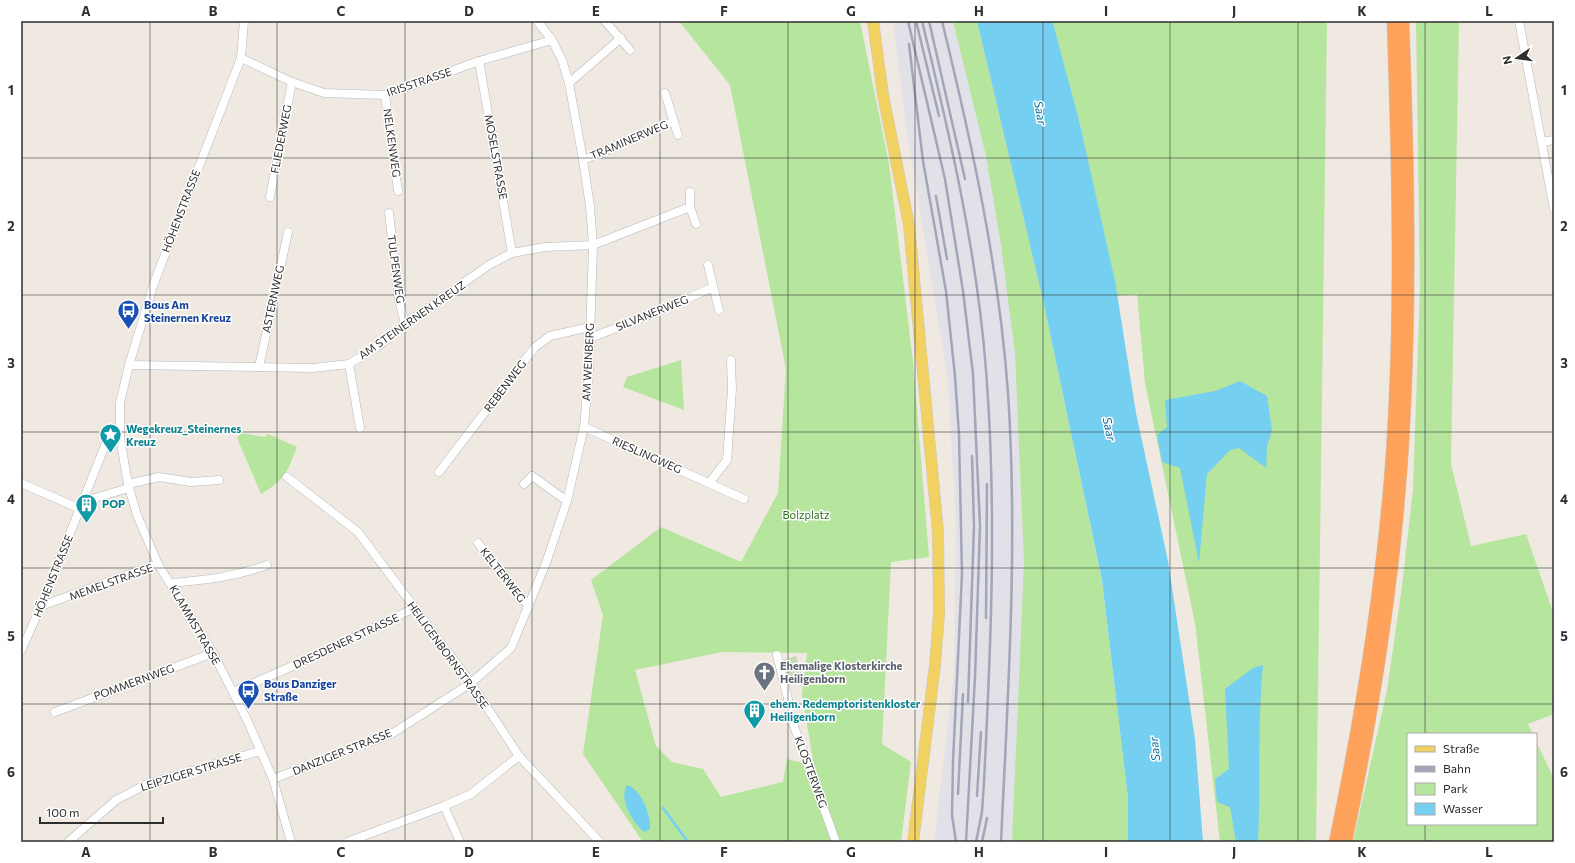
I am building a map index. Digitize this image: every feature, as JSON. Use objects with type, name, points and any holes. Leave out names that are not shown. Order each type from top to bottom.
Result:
[{"type":"highway","points":[[1346,842],[1346,814],[1376,614],[1383,555],[1393,438],[1398,254],[1392,21]]},
{"type":"highway","points":[[1335,842],[1346,814],[1386,616],[1397,513],[1404,424],[1409,253],[1403,21]]},
{"type":"main road","points":[[873,21],[883,95],[909,226],[938,532],[940,569],[939,614],[935,665],[913,842]]},
{"type":"street","name":"HÖHENSTRASSE","points":[[120,403],[129,365],[154,283],[241,58],[244,21]]},
{"type":"street","name":"AM WEINBERG","points":[[470,683],[511,648],[546,563],[567,501],[584,427],[590,338],[593,245],[590,206],[583,160],[562,60],[552,40],[537,21]]},
{"type":"street","points":[[605,21],[630,50]]},
{"type":"street","points":[[1519,21],[1554,209]]},
{"type":"street","points":[[568,83],[621,38]]},
{"type":"street","name":"IRISSTRASSE","points":[[241,58],[292,82],[324,93],[385,94],[479,61],[552,40]]},
{"type":"street","name":"MOSELSTRASSE","points":[[479,61],[512,253]]},
{"type":"street","name":"FLIEDERWEG","points":[[270,197],[292,82]]},
{"type":"street","name":"TRAMINERWEG","points":[[665,93],[678,135]]},
{"type":"street","name":"NELKENWEG","points":[[385,94],[398,191]]},
{"type":"street","name":"TRAMINERWEG","points":[[583,160],[674,121]]},
{"type":"street","points":[[1542,142],[1554,140]]},
{"type":"street","points":[[690,192],[690,207],[696,224]]},
{"type":"street","name":"AM STEINERNEN KREUZ","points":[[129,365],[313,368],[349,364],[377,347],[405,324],[489,265],[512,253],[545,247],[593,245],[690,207]]},
{"type":"street","name":"TULPENWEG","points":[[388,213],[399,300],[405,324]]},
{"type":"street","name":"ASTERNWEG","points":[[259,367],[288,232]]},
{"type":"street","points":[[708,265],[719,310]]},
{"type":"street","name":"SILVANERWEG","points":[[590,338],[660,312],[713,287]]},
{"type":"street","name":"REBENWEG","points":[[439,472],[535,347],[550,336],[590,327]]},
{"type":"street","points":[[710,482],[727,460],[732,389],[730,360]]},
{"type":"street","points":[[349,364],[360,428]]},
{"type":"street","name":"KLAMMSTRASSE","points":[[120,403],[120,438],[129,486],[137,515],[158,564],[213,653],[233,692],[273,779],[291,842]]},
{"type":"street","name":"RIESLINGWEG","points":[[584,427],[710,482],[744,499]]},
{"type":"street","name":"HÖHENSTRASSE","points":[[21,651],[84,501],[106,443]]},
{"type":"street","points":[[524,484],[532,476],[567,501]]},
{"type":"street","points":[[84,501],[159,477],[191,482],[219,480]]},
{"type":"street","name":"HEILIGENBORNSTRASSE","points":[[287,477],[358,532],[470,683],[519,756],[600,842]]},
{"type":"street","points":[[21,483],[80,509]]},
{"type":"street","name":"KELTERWEG","points":[[478,543],[529,607]]},
{"type":"street","name":"MEMELSTRASSE","points":[[41,606],[158,564]]},
{"type":"street","points":[[171,583],[219,579],[246,573],[267,565]]},
{"type":"street","name":"DRESDENER STRASSE","points":[[233,692],[318,655],[414,608]]},
{"type":"street","name":"POMMERNWEG","points":[[55,712],[213,653]]},
{"type":"street","name":"KLOSTERWEG","points":[[777,656],[788,700],[790,715],[836,842]]},
{"type":"street","name":"DANZIGER STRASSE","points":[[273,779],[393,733],[470,683]]},
{"type":"street","name":"LEIPZIGER STRASSE","points":[[68,842],[116,800],[147,784],[260,751]]},
{"type":"street","points":[[347,842],[444,806],[471,794],[519,756]]},
{"type":"street","points":[[444,806],[460,842]]},
{"type":"shaded area","points":[[893,21],[977,21],[1040,315],[1023,842],[934,842],[954,672],[956,523],[948,383],[905,120]]},
{"type":"green space","name":"Bolzplatz","points":[[679,21],[860,21],[889,164],[913,361],[929,557],[891,562],[882,744],[911,762],[901,842],[643,842],[583,754],[603,615],[591,580],[661,527],[741,562],[778,493],[786,369],[730,85]],"holes":[[[722,652],[807,653],[802,695],[814,766],[787,759],[783,782],[721,797],[703,769],[672,762],[656,746],[635,670]]]},
{"type":"green space","points":[[953,21],[977,21],[1043,300],[1102,581],[1128,798],[1128,842],[1012,842],[1024,562],[1015,353],[1001,245],[986,156]]},
{"type":"green space","points":[[1052,21],[1327,21],[1316,842],[1220,842],[1195,623],[1145,383],[1137,294],[1117,296],[1079,120]]},
{"type":"green space","points":[[1416,21],[1459,21],[1451,464],[1471,546],[1526,534],[1554,615],[1554,714],[1528,724],[1532,733],[1407,733],[1407,825],[1537,825],[1537,743],[1554,779],[1554,842],[1353,842],[1387,690],[1402,586],[1413,490],[1420,287]]},
{"type":"green space","points":[[681,360],[684,410],[623,387],[627,377]]},
{"type":"green space","points":[[241,433],[265,437],[268,434],[297,447],[285,474],[276,484],[261,494],[237,438]]},
{"type":"green space","points":[[796,656],[802,675],[787,680],[781,661]]},
{"type":"water","name":"Saar","points":[[977,21],[1052,21],[1054,27],[1079,120],[1115,281],[1136,413],[1168,561],[1195,739],[1203,842],[1128,842],[1128,798],[1102,580],[1043,300]]},
{"type":"water","points":[[1240,381],[1267,396],[1272,430],[1267,446],[1266,468],[1239,448],[1230,450],[1207,474],[1199,563],[1180,468],[1162,462],[1157,435],[1167,427],[1165,400],[1215,391]]},
{"type":"water","points":[[1263,665],[1260,709],[1258,842],[1236,842],[1230,807],[1217,802],[1215,779],[1229,769],[1225,689],[1253,668]]},
{"type":"water","points":[[627,785],[632,787],[641,797],[647,810],[650,829],[644,832],[635,823],[628,810],[624,797]]},
{"type":"waterway","points":[[663,808],[688,842]]},
{"type":"railway","points":[[908,21],[945,179],[963,291],[973,374],[980,526],[975,677],[966,842]]},
{"type":"railway","points":[[916,21],[939,116]]},
{"type":"railway","points":[[922,21],[943,107],[961,194],[976,282],[986,370],[992,525],[991,628],[982,812],[976,842]]},
{"type":"railway","points":[[929,21],[965,179]]},
{"type":"railway","points":[[942,21],[964,113],[983,206],[998,299],[1008,393],[1011,449],[1012,561],[1009,674],[1001,842]]},
{"type":"railway","points":[[909,44],[923,161],[946,291],[955,376],[959,435],[962,574],[953,761],[952,815],[956,842]]},
{"type":"railway","points":[[936,196],[947,259]]},
{"type":"railway","points":[[968,702],[974,526],[972,456]]},
{"type":"railway","points":[[986,618],[987,484]]},
{"type":"railway","points":[[958,794],[963,694]]},
{"type":"railway","points":[[977,796],[981,732]]},
{"type":"railway","points":[[982,842],[987,818]]},
{"type":"place","name":"Bous Am Steinernen Kreuz","points":[[129,330]]},
{"type":"place","name":"Wegekreuz_Steinernes Kreuz","points":[[111,454]]},
{"type":"place","name":"POP","points":[[87,524]]},
{"type":"place","name":"Ehemalige Klosterkirche Heiligenborn","points":[[764,692]]},
{"type":"place","name":"Bous Danziger Straße","points":[[248,710]]},
{"type":"place","name":"ehem. Redemptoristenkloster Heiligenborn","points":[[755,730]]}]
